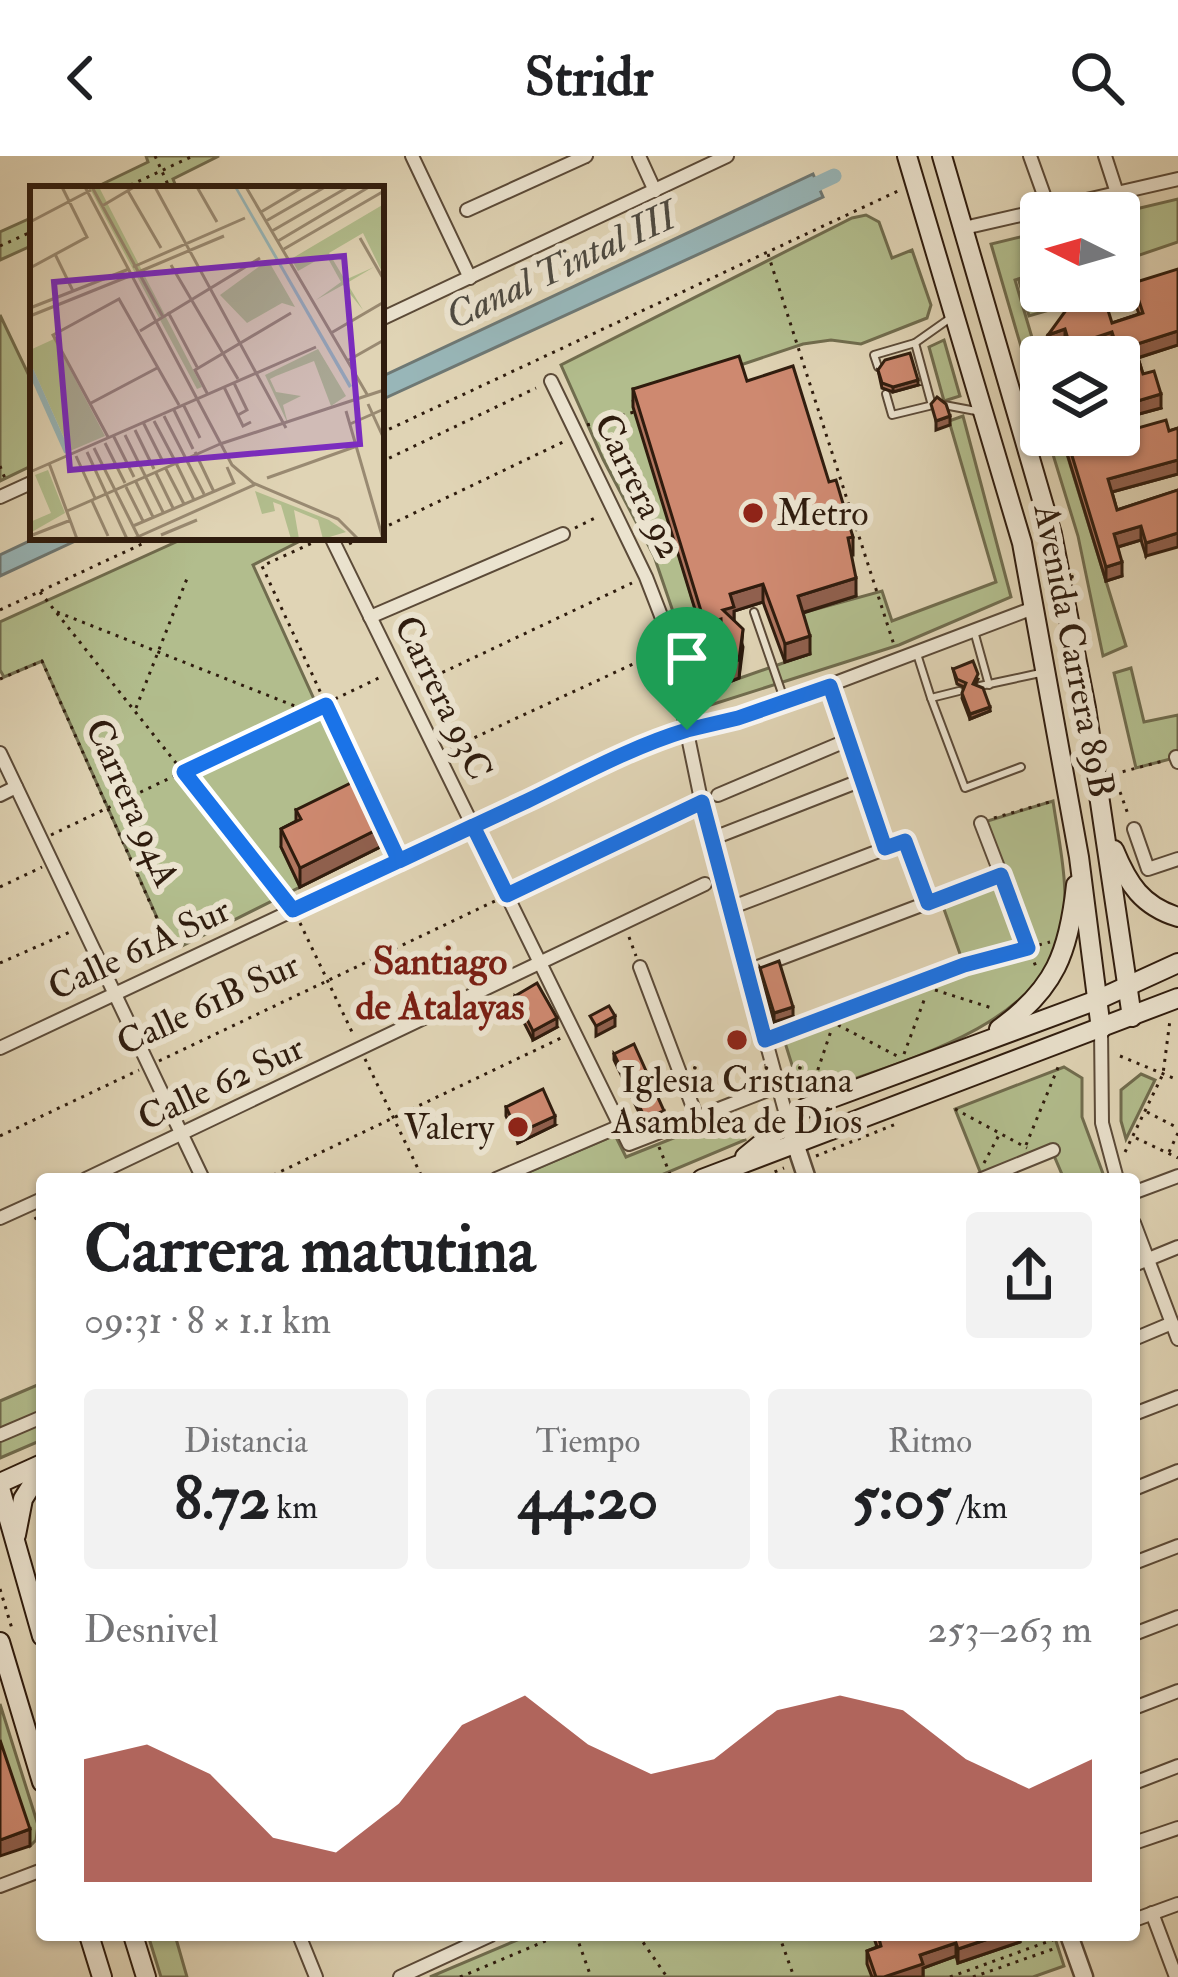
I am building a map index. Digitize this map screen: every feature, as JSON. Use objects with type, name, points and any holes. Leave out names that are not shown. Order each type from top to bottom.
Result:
[{"type":"main road","name":"Avenida Carrera 89B","points":[[908,156],[987,416],[1036,607],[1079,857],[1101,1029]]},
{"type":"main road","name":"Avenida Carrera 89B","points":[[942,156],[1052,534],[1105,828],[1132,1017]]},
{"type":"main road","points":[[1105,828],[1139,896],[1178,917]]},
{"type":"main road","points":[[976,1046],[1021,1013],[1051,979],[1071,925],[1079,857]]},
{"type":"main road","points":[[736,1164],[805,1108],[1097,1000],[1178,963]]},
{"type":"main road","points":[[716,1173],[1132,1017],[1174,1008]]},
{"type":"main road","points":[[36,1470],[0,1485],[36,1616]]},
{"type":"main road","points":[[17,1552],[18,1514],[36,1479]]},
{"type":"main road","points":[[0,1642],[36,1762]]},
{"type":"main road","points":[[91,1941],[102,1977]]},
{"type":"main road","points":[[135,1941],[146,1977]]},
{"type":"street","points":[[412,156],[470,278]]},
{"type":"street","points":[[467,210],[586,156]]},
{"type":"street","points":[[639,156],[655,191]]},
{"type":"street","points":[[1030,156],[1043,192]]},
{"type":"street","points":[[1105,156],[1117,192]]},
{"type":"street","points":[[384,319],[720,158]]},
{"type":"street","points":[[1121,192],[1178,179]]},
{"type":"street","points":[[964,229],[1020,216]]},
{"type":"street","name":"Carrera 92","points":[[550,381],[646,577],[671,647],[711,838],[805,1173]]},
{"type":"street","points":[[0,497],[30,483]]},
{"type":"street","points":[[370,617],[563,534]]},
{"type":"street","name":"Carrera 93C","points":[[330,540],[629,1144],[654,1135]]},
{"type":"street","name":"Calle 61A Sur","points":[[0,1048],[640,747],[785,702],[1036,607]]},
{"type":"street","points":[[830,686],[885,848]]},
{"type":"street","points":[[718,795],[848,740]]},
{"type":"street","points":[[0,753],[200,1173]]},
{"type":"street","points":[[711,838],[862,780]]},
{"type":"street","points":[[0,795],[16,788]]},
{"type":"street","points":[[746,970],[1001,875],[981,823]]},
{"type":"street","points":[[1134,830],[1148,869],[1178,859]]},
{"type":"street","points":[[730,908],[905,841],[928,903]]},
{"type":"street","name":"Calle 62 Sur","points":[[99,1173],[705,884]]},
{"type":"street","points":[[765,1040],[964,965]]},
{"type":"street","points":[[640,967],[697,1118]]},
{"type":"street","points":[[1101,1029],[1102,1123],[1115,1173]]},
{"type":"street","points":[[654,1135],[778,1086]]},
{"type":"street","points":[[510,1173],[620,1126]]},
{"type":"street","points":[[987,1173],[1053,1150]]},
{"type":"street","points":[[1140,1190],[1178,1175]]},
{"type":"street","points":[[0,1218],[36,1202]]},
{"type":"street","points":[[1178,1247],[1141,1262],[1178,1339]]},
{"type":"street","points":[[1140,1336],[1172,1323]]},
{"type":"street","points":[[1140,1412],[1178,1397]]},
{"type":"street","points":[[0,1435],[36,1420]]},
{"type":"street","points":[[1140,1487],[1178,1471]]},
{"type":"street","points":[[1140,1561],[1178,1546]]},
{"type":"street","points":[[1140,1632],[1178,1617]]},
{"type":"street","points":[[1140,1706],[1178,1691]]},
{"type":"street","points":[[1140,1781],[1178,1766]]},
{"type":"street","points":[[1140,1841],[1178,1828]]},
{"type":"street","points":[[0,1886],[36,1872]]},
{"type":"street","points":[[1140,1918],[1178,1904]]},
{"type":"street","points":[[1152,1913],[1177,1977]]},
{"type":"street","points":[[300,1941],[316,1977]]},
{"type":"street","points":[[400,1977],[478,1941]]},
{"type":"street","points":[[1069,1941],[1084,1977]]},
{"type":"lane","points":[[878,367],[874,355],[915,343],[956,313]]},
{"type":"lane","points":[[886,394],[892,415],[930,404],[915,343]]},
{"type":"lane","points":[[944,405],[987,416]]},
{"type":"lane","points":[[754,612],[785,702]]},
{"type":"lane","points":[[974,631],[985,686],[1048,671]]},
{"type":"lane","points":[[917,653],[965,788],[1021,767]]},
{"type":"lane","points":[[931,698],[959,691]]},
{"type":"path","points":[[155,156],[169,186]]},
{"type":"path","points":[[129,186],[193,156]]},
{"type":"path","points":[[384,432],[916,182]]},
{"type":"path","points":[[0,246],[30,232]]},
{"type":"path","points":[[768,252],[898,659]]},
{"type":"path","points":[[384,462],[550,381]]},
{"type":"path","points":[[384,528],[576,432],[634,412]]},
{"type":"path","points":[[563,534],[613,508]]},
{"type":"path","points":[[844,526],[854,523]]},
{"type":"path","points":[[0,610],[151,540]]},
{"type":"path","points":[[321,540],[262,566],[399,861]]},
{"type":"path","points":[[135,711],[188,576]]},
{"type":"path","points":[[406,690],[646,577]]},
{"type":"path","points":[[40,592],[293,910]]},
{"type":"path","points":[[55,611],[310,712]]},
{"type":"path","points":[[438,755],[671,647]]},
{"type":"path","name":"Carrera 94A","points":[[0,679],[42,661],[178,964]]},
{"type":"path","points":[[41,840],[396,670]]},
{"type":"path","points":[[1134,830],[1111,775],[1177,760]]},
{"type":"path","points":[[981,823],[1052,801]]},
{"type":"path","name":"Calle 61B Sur","points":[[0,1136],[702,802]]},
{"type":"path","points":[[0,886],[52,862]]},
{"type":"path","points":[[1001,875],[1040,980]]},
{"type":"path","points":[[624,924],[640,967]]},
{"type":"path","points":[[0,963],[82,926]]},
{"type":"path","points":[[964,965],[1060,939]]},
{"type":"path","points":[[809,1094],[834,1023],[902,1059],[928,988],[1006,1012]]},
{"type":"path","points":[[1122,1159],[1163,1074],[1174,1008]]},
{"type":"path","points":[[278,1173],[574,1032]]},
{"type":"path","points":[[1120,1056],[1178,1080]]},
{"type":"path","points":[[1025,1147],[1059,1065]]},
{"type":"path","points":[[955,1109],[1032,1150]]},
{"type":"path","points":[[1145,1111],[1178,1130],[1168,1153]]},
{"type":"path","points":[[982,1173],[999,1133]]},
{"type":"path","points":[[654,1135],[670,1173]]},
{"type":"path","points":[[1133,1136],[1178,1158]]},
{"type":"path","points":[[772,1173],[789,1166]]},
{"type":"path","points":[[460,1977],[546,1941]]},
{"type":"path","points":[[578,1941],[592,1977]]},
{"type":"path","points":[[642,1941],[667,1977]]},
{"type":"path","points":[[781,1941],[794,1977]]},
{"type":"path","points":[[950,1977],[1059,1941]]},
{"type":"path","points":[[973,1977],[1061,1941]]},
{"type":"green space","points":[[146,156],[219,156],[173,179],[176,186],[98,186],[148,162]]},
{"type":"green space","points":[[1178,199],[1178,242],[1140,255],[1140,208]]},
{"type":"green space","points":[[866,215],[879,222],[892,258],[912,250],[931,305],[927,318],[861,344],[831,340],[803,344],[633,401],[705,642],[723,684],[809,654],[798,614],[882,591],[892,621],[996,582],[949,421],[963,416],[1011,597],[899,645],[698,709],[681,635],[654,556],[561,365]]},
{"type":"green space","points":[[30,218],[30,246],[0,260],[0,232]]},
{"type":"green space","points":[[1020,237],[1020,278],[1015,280],[1020,312],[1024,312],[1032,336],[1020,336],[1020,343],[991,244]]},
{"type":"green space","points":[[0,315],[30,378],[30,466],[0,481]]},
{"type":"green space","points":[[944,340],[960,396],[944,401],[929,347]]},
{"type":"green space","points":[[1053,456],[1067,456],[1126,646],[1103,656],[1078,536]]},
{"type":"green space","points":[[180,540],[302,540],[253,565],[359,798],[281,847],[300,887],[172,951],[42,661],[4,677],[0,670],[0,622]]},
{"type":"green space","points":[[1131,668],[1144,722],[1178,715],[1178,757],[1136,768],[1114,673]]},
{"type":"green space","points":[[1053,801],[1065,905],[1060,939],[1045,972],[1020,999],[952,1042],[802,1097],[782,1033],[964,965],[940,898],[1001,875],[981,823]]},
{"type":"green space","points":[[1064,1067],[1082,1078],[1082,1117],[1103,1173],[1061,1173],[1052,1151],[998,1173],[981,1173],[955,1109]]},
{"type":"green space","points":[[1141,1074],[1155,1080],[1126,1139],[1121,1090]]},
{"type":"green space","points":[[736,1113],[745,1140],[666,1173],[526,1173],[615,1135],[626,1157]]},
{"type":"green space","points":[[36,1386],[36,1443],[0,1458],[0,1401]]},
{"type":"green space","points":[[0,1704],[36,1819],[36,1840],[30,1846],[0,1759]]},
{"type":"green space","points":[[150,1941],[177,1941],[187,1977],[161,1977]]},
{"type":"green space","points":[[515,1941],[1056,1941],[1064,1966],[1033,1977],[430,1977]]},
{"type":"water","points":[[813,174],[823,197],[384,399],[384,376]]},
{"type":"water","points":[[32,540],[78,540],[0,576],[0,555]]},
{"type":"building","points":[[1178,269],[1178,331],[1140,343],[1140,336],[1113,336],[1112,332],[1067,336],[1065,329],[1048,335],[1065,312],[1109,312],[1112,323],[1143,313],[1140,281]]},
{"type":"building","points":[[910,353],[918,380],[893,387],[882,383],[878,370],[885,360]]},
{"type":"building","name":"Metro","points":[[739,356],[747,381],[793,366],[829,482],[836,480],[853,537],[848,538],[856,578],[798,596],[810,636],[785,644],[763,584],[730,594],[734,607],[723,610],[743,629],[739,660],[729,664],[724,652],[731,650],[722,639],[721,619],[705,624],[633,389]]},
{"type":"building","points":[[1140,364],[1143,374],[1154,371],[1161,394],[1140,400]]},
{"type":"building","points":[[937,397],[950,416],[936,421],[931,404]]},
{"type":"building","points":[[1166,420],[1169,431],[1178,428],[1178,460],[1108,479],[1117,510],[1178,490],[1178,533],[1146,543],[1141,526],[1114,534],[1122,562],[1106,567],[1072,456],[1140,456],[1140,427]]},
{"type":"building","points":[[973,661],[978,674],[973,684],[983,688],[990,707],[970,714],[962,693],[966,683],[957,679],[953,669]]},
{"type":"building","points":[[359,779],[382,827],[300,868],[281,829],[301,819],[296,810]]},
{"type":"building","points":[[779,961],[793,1007],[774,1013],[760,968]]},
{"type":"building","points":[[537,983],[557,1018],[533,1031],[515,996]]},
{"type":"building","points":[[609,1006],[615,1016],[596,1026],[590,1016]]},
{"type":"building","points":[[634,1044],[664,1111],[645,1118],[614,1054]]},
{"type":"building","points":[[543,1089],[555,1116],[518,1133],[506,1107]]},
{"type":"building","points":[[0,1740],[30,1829],[0,1840]]},
{"type":"building","points":[[880,1941],[982,1941],[958,1949],[956,1943],[920,1955],[923,1964],[876,1977],[867,1951],[881,1946]]},
{"type":"waterway","name":"Canal Tintal III","points":[[804,190],[834,176]]},
{"type":"place","name":"Metro","points":[[753,513]]},
{"type":"place","name":"Iglesia Cristiana Asamblea de Dios","points":[[737,1040]]},
{"type":"place","name":"Valery","points":[[518,1127]]},
{"type":"district","name":"Santiago de Atalayas","points":[[440,984]]},
{"type":"route","points":[[687,730],[640,747],[399,861],[293,910],[184,772],[326,705],[399,861],[473,826],[507,895],[702,802],[765,1040],[964,965],[1028,948],[1001,875],[928,903],[905,841],[885,848],[830,686],[687,730]]}]
